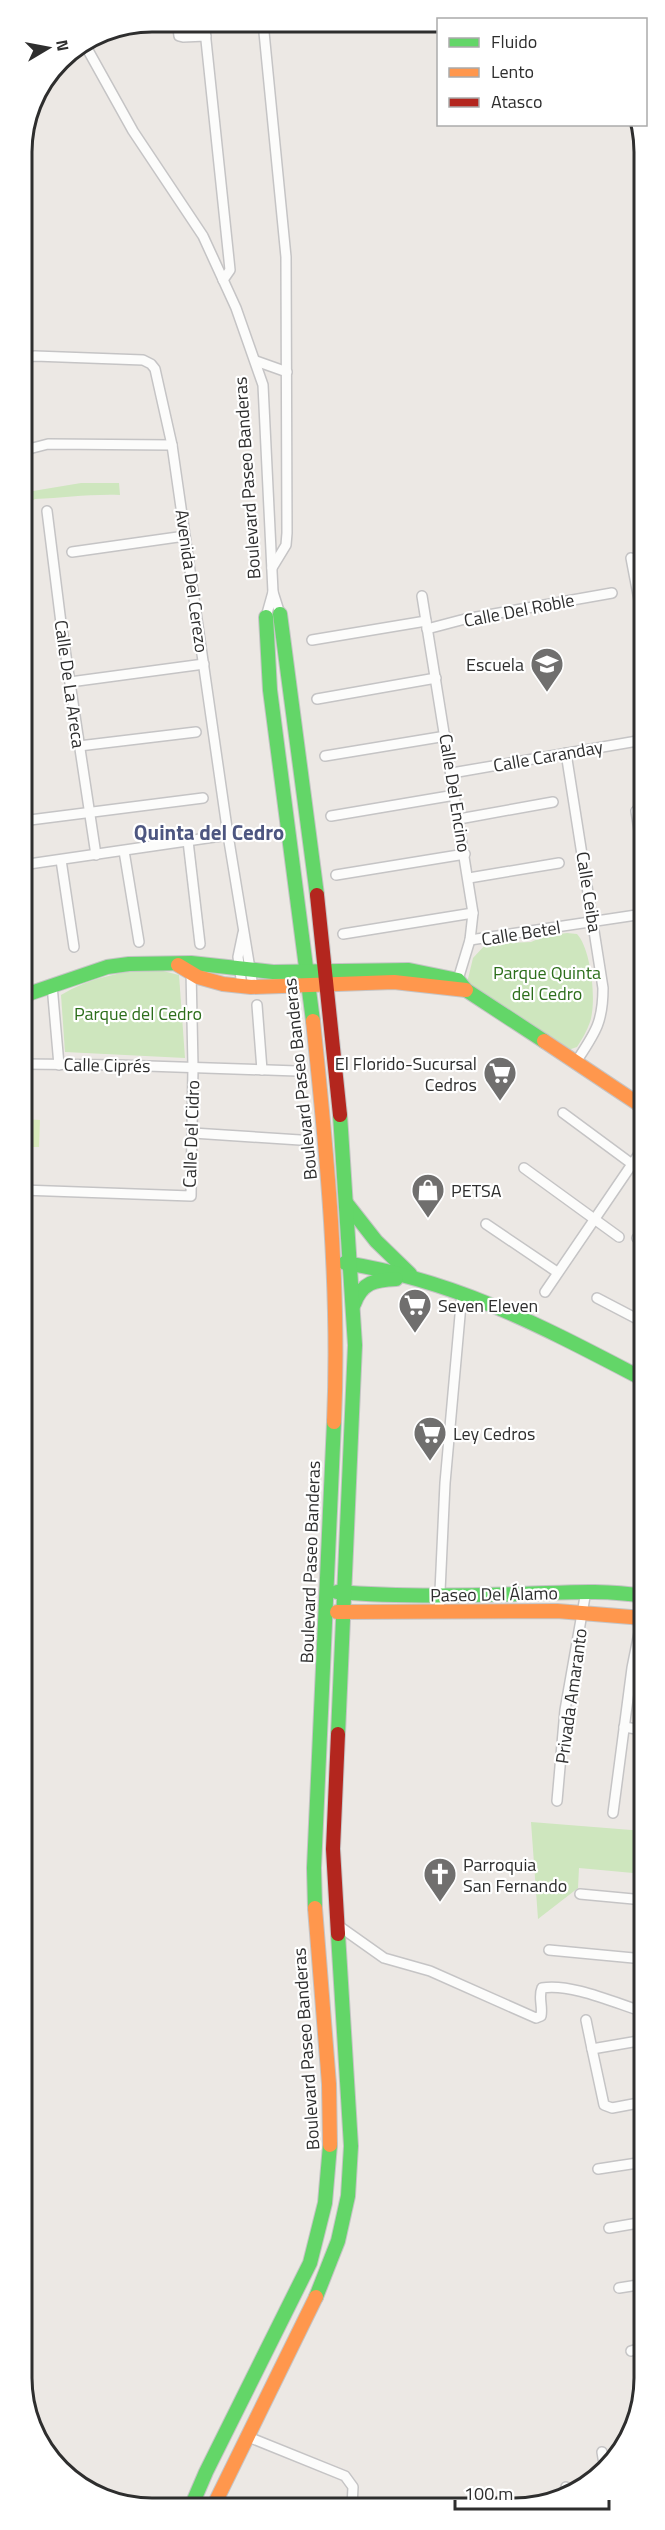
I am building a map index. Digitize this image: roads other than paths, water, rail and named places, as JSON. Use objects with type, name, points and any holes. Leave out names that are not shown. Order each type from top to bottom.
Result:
[{"type":"main road","name":"Boulevard Paseo Banderas","points":[[195,2498],[310,2263],[320,2235],[327,2204],[332,2159],[331,2106],[315,1924],[314,1868],[337,1352],[328,1177],[308,972],[266,643],[273,615]]},
{"type":"main road","name":"Boulevard Paseo Banderas","points":[[217,2498],[320,2288],[338,2241],[348,2196],[351,2146],[333,1849],[345,1612],[346,1500],[354,1345],[351,1264],[327,978],[273,615]]},
{"type":"main road","points":[[32,992],[91,971],[122,964],[308,972],[327,978],[460,987],[634,1101]]},
{"type":"main road","points":[[187,968],[247,987],[309,986],[327,978]]},
{"type":"main road","points":[[346,1202],[375,1244],[414,1278]]},
{"type":"main road","points":[[333,1262],[414,1278],[462,1293],[533,1322],[633,1374]]},
{"type":"main road","points":[[353,1308],[357,1292],[366,1284],[377,1280],[414,1278]]},
{"type":"main road","name":"Paseo Del Álamo","points":[[327,1590],[371,1595],[522,1594],[557,1591],[633,1595]]},
{"type":"main road","name":"Paseo Del Álamo","points":[[327,1610],[439,1613],[557,1611],[633,1617]]},
{"type":"street","points":[[178,32],[179,36],[206,36]]},
{"type":"street","points":[[205,32],[230,270],[223,280]]},
{"type":"street","points":[[264,32],[286,256],[287,533],[285,545],[272,568]]},
{"type":"street","name":"Boulevard Paseo Banderas","points":[[88,50],[133,131],[203,236],[256,361],[263,385],[273,615]]},
{"type":"street","name":"Avenida Del Cerezo","points":[[32,356],[132,360],[151,364],[155,369],[172,445],[243,931],[247,987]]},
{"type":"street","points":[[256,361],[287,372]]},
{"type":"street","points":[[32,448],[48,444],[172,445]]},
{"type":"street","name":"Calle De La Areca","points":[[46,512],[96,855]]},
{"type":"street","points":[[72,552],[185,536]]},
{"type":"street","points":[[632,558],[634,568]]},
{"type":"street","name":"Calle Del Roble","points":[[312,640],[427,625],[612,593]]},
{"type":"street","name":"Calle Del Encino","points":[[422,596],[473,913],[471,940],[460,987]]},
{"type":"street","points":[[70,682],[204,664]]},
{"type":"street","points":[[316,699],[436,678]]},
{"type":"street","points":[[79,746],[196,732]]},
{"type":"street","points":[[325,756],[446,736]]},
{"type":"street","name":"Calle Caranday","points":[[452,773],[634,742]]},
{"type":"street","name":"Calle Ceiba","points":[[566,753],[603,988],[603,1009],[599,1026],[576,1062]]},
{"type":"street","points":[[331,816],[455,795]]},
{"type":"street","points":[[32,820],[203,798]]},
{"type":"street","points":[[459,819],[553,802]]},
{"type":"street","points":[[32,864],[228,835]]},
{"type":"street","points":[[188,842],[200,944]]},
{"type":"street","points":[[124,851],[139,942]]},
{"type":"street","points":[[336,875],[465,854]]},
{"type":"street","points":[[61,860],[74,947]]},
{"type":"street","points":[[469,878],[559,863]]},
{"type":"street","points":[[343,934],[473,913]]},
{"type":"street","name":"Calle Betel","points":[[471,940],[634,915]]},
{"type":"street","name":"Calle Del Cidro","points":[[32,1190],[191,1196],[193,1067],[187,968]]},
{"type":"street","points":[[52,985],[58,1065]]},
{"type":"street","points":[[257,1005],[262,1070]]},
{"type":"street","name":"Calle Ciprés","points":[[32,1064],[297,1071]]},
{"type":"street","points":[[545,1292],[632,1164],[563,1113]]},
{"type":"street","points":[[193,1133],[300,1140]]},
{"type":"street","points":[[524,1168],[619,1237]]},
{"type":"street","points":[[486,1224],[557,1272]]},
{"type":"street","points":[[439,1613],[447,1457],[462,1293]]},
{"type":"street","points":[[597,1298],[633,1317]]},
{"type":"street","points":[[557,1591],[557,1611]]},
{"type":"street","name":"Privada Amaranto","points":[[557,1801],[565,1710],[586,1592]]},
{"type":"street","points":[[613,1813],[633,1662]]},
{"type":"street","points":[[624,1727],[633,1728]]},
{"type":"street","points":[[580,1894],[633,1899]]},
{"type":"street","points":[[336,1924],[384,1958],[430,1971],[536,2018],[541,2016],[542,1988],[552,1986],[633,2009]]},
{"type":"street","points":[[549,1950],[633,1958]]},
{"type":"street","points":[[586,2020],[604,2105],[612,2108],[633,2104]]},
{"type":"street","points":[[592,2049],[633,2042]]},
{"type":"street","points":[[598,2169],[633,2164]]},
{"type":"street","points":[[609,2228],[633,2224]]},
{"type":"street","points":[[619,2288],[633,2286]]},
{"type":"street","points":[[246,2436],[345,2476],[353,2487],[352,2498]]},
{"type":"street","points":[[602,2452],[603,2458]]},
{"type":"place","name":"Escuela","points":[[547,693]]},
{"type":"place","name":"El Florido-Sucursal Cedros","points":[[500,1102]]},
{"type":"place","name":"PETSA","points":[[428,1219]]},
{"type":"place","name":"Seven Eleven","points":[[415,1334]]},
{"type":"place","name":"Ley Cedros","points":[[430,1462]]},
{"type":"place","name":"Parroquia San Fernando","points":[[440,1903]]},
{"type":"district","name":"Quinta del Cedro","points":[[209,832]]},
{"type":"park label","name":"Parque Quinta del Cedro","points":[[547,982]]},
{"type":"park label","name":"Parque del Cedro","points":[[138,1013]]}]
